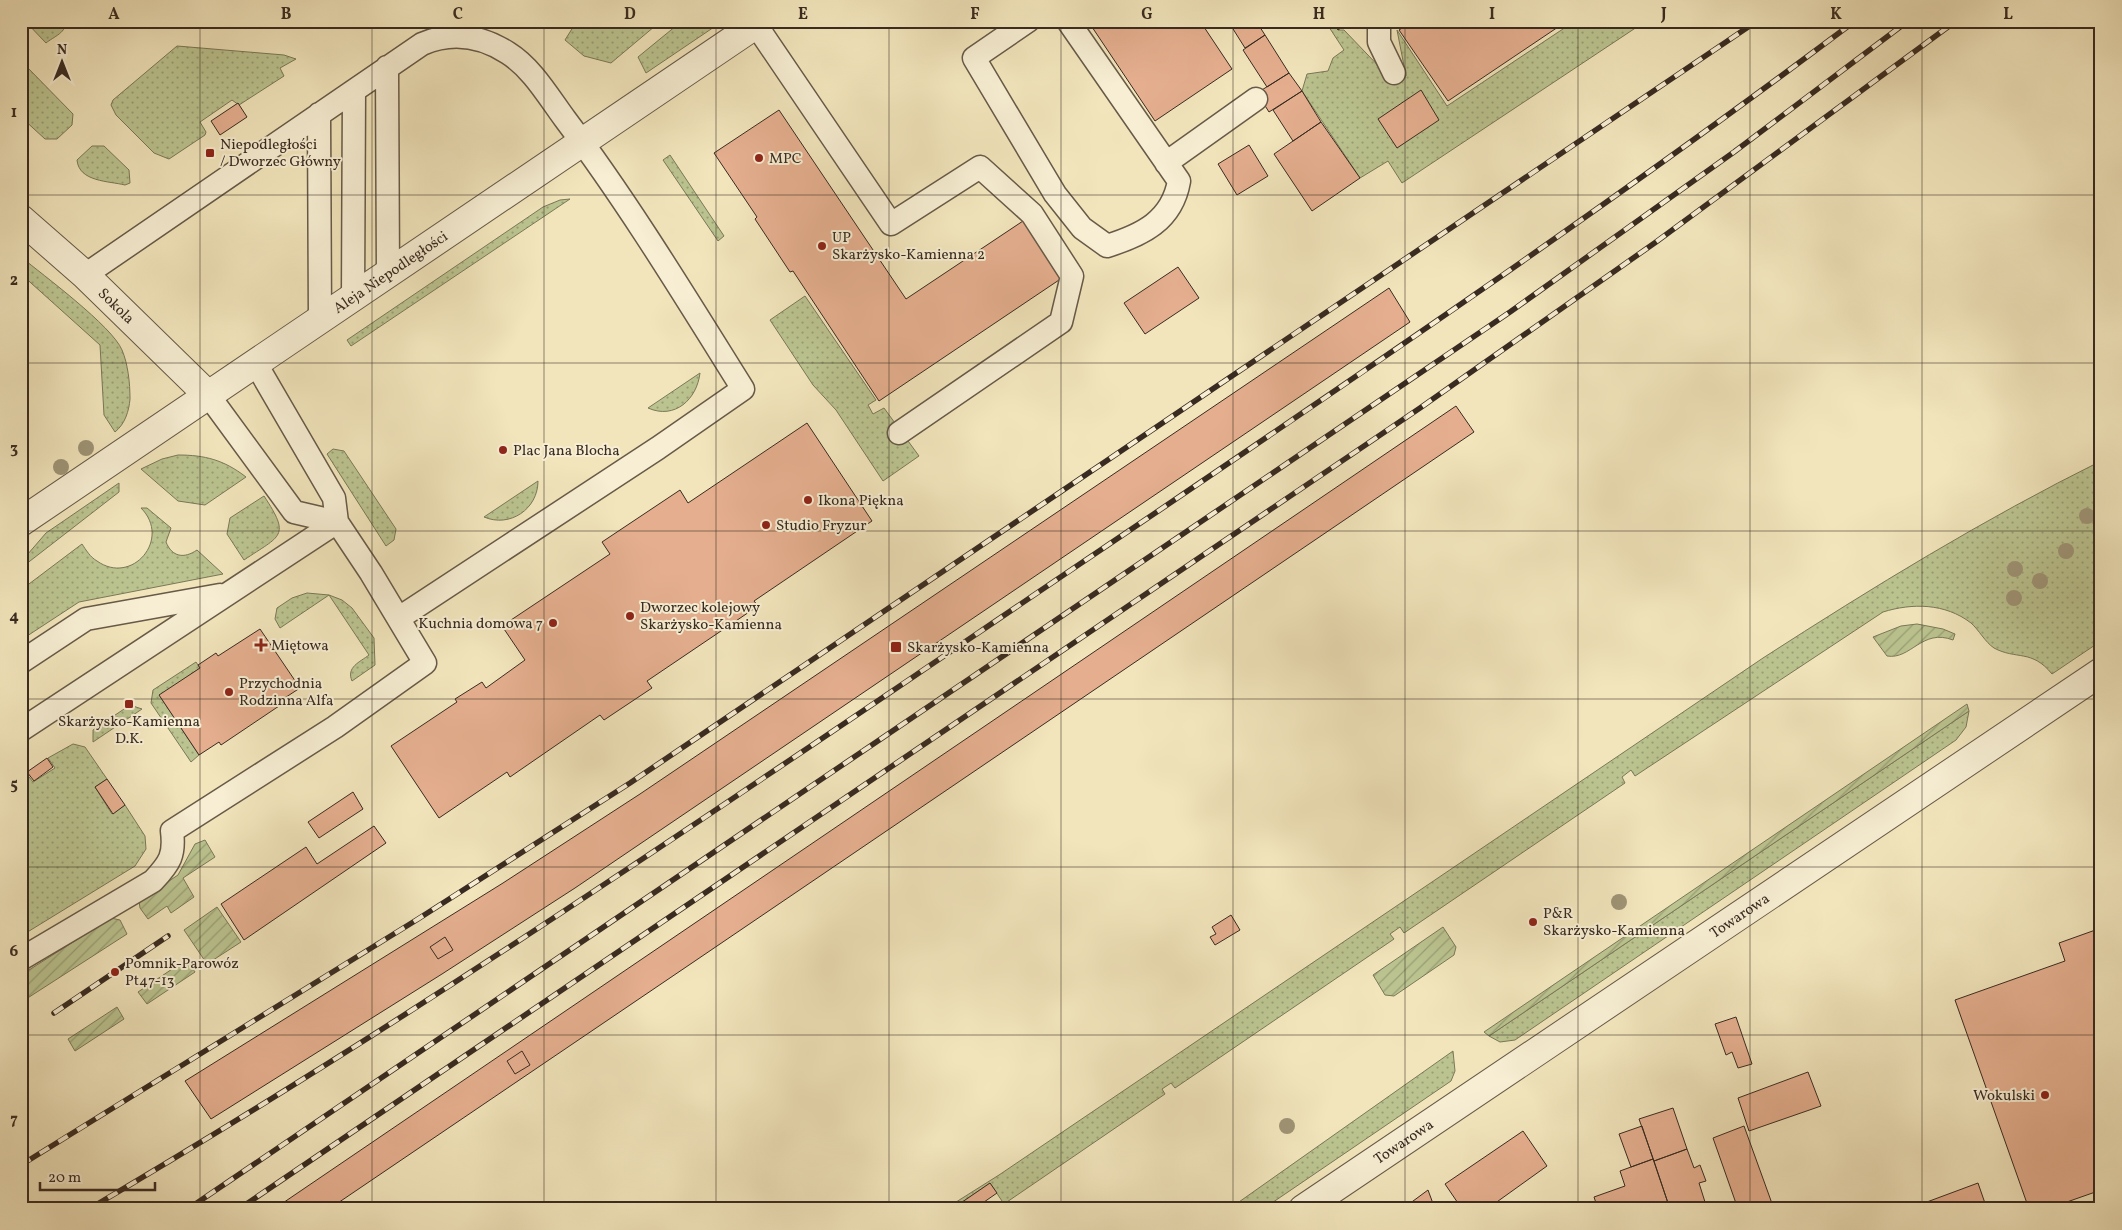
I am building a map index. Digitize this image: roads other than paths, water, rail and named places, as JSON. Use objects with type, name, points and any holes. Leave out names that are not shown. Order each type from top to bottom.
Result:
[{"type":"street","name":"Aleja Niepodległości","points":[[21,522],[758,23]]},
{"type":"street","name":"Sokola","points":[[21,219],[85,275],[209,396]]},
{"type":"street","name":"Towarowa","points":[[1303,1209],[2101,672]]},
{"type":"lane","points":[[1028,21],[974,58],[1055,194],[1082,228],[1107,246],[1136,237],[1170,210],[1178,181],[1068,21]]},
{"type":"lane","points":[[1378,21],[1379,42],[1394,73]]},
{"type":"lane","points":[[758,23],[891,224],[980,167],[1032,214],[1072,276],[1061,322],[900,433]]},
{"type":"lane","points":[[85,275],[422,44],[439,37],[459,36],[492,43],[510,54],[533,76],[583,143],[743,388],[574,504],[398,618]]},
{"type":"lane","points":[[387,68],[388,274]]},
{"type":"lane","points":[[352,298],[354,91]]},
{"type":"lane","points":[[1166,163],[1256,99]]},
{"type":"lane","points":[[319,114],[320,321]]},
{"type":"lane","points":[[21,959],[153,881],[169,865],[174,846],[172,831],[335,727],[425,663],[337,522],[334,498],[256,364]]},
{"type":"lane","points":[[209,396],[294,512],[337,522]]},
{"type":"lane","points":[[21,730],[337,522]]},
{"type":"lane","points":[[21,662],[86,619],[228,594]]},
{"type":"railway","points":[[21,1165],[418,919],[630,783],[1757,21]]},
{"type":"railway","points":[[89,1209],[203,1141],[427,1000],[758,781],[1199,483],[1530,256],[1748,101],[1855,21]]},
{"type":"railway","points":[[188,1209],[1510,312],[1734,152],[1908,21]]},
{"type":"railway","points":[[239,1209],[1420,408],[1656,242],[1956,21]]},
{"type":"railway","points":[[54,1013],[168,936]]},
{"type":"place","name":"Niepodległości / Dworzec Główny","points":[[210,153]]},
{"type":"place","name":"MPC","points":[[759,158]]},
{"type":"place","name":"UP Skarżysko-Kamienna 2","points":[[822,246]]},
{"type":"place","name":"Plac Jana Blocha","points":[[503,450]]},
{"type":"place","name":"Ikona Piękna","points":[[808,500]]},
{"type":"place","name":"Studio Fryzur","points":[[766,525]]},
{"type":"place","name":"Dworzec kolejowy Skarżysko-Kamienna","points":[[630,616]]},
{"type":"place","name":"Kuchnia domowa 7","points":[[553,623]]},
{"type":"place","name":"Miętowa","points":[[261,645]]},
{"type":"place","name":"Skarżysko-Kamienna","points":[[896,647]]},
{"type":"place","name":"Przychodnia Rodzinna Alfa","points":[[229,692]]},
{"type":"place","name":"Skarżysko-Kamienna D.K.","points":[[129,704]]},
{"type":"place","name":"P&R Skarżysko-Kamienna","points":[[1533,922]]},
{"type":"place","name":"Pomnik-Parowóz Pt47-13","points":[[115,972]]},
{"type":"place","name":"Wokulski","points":[[2045,1095]]}]
